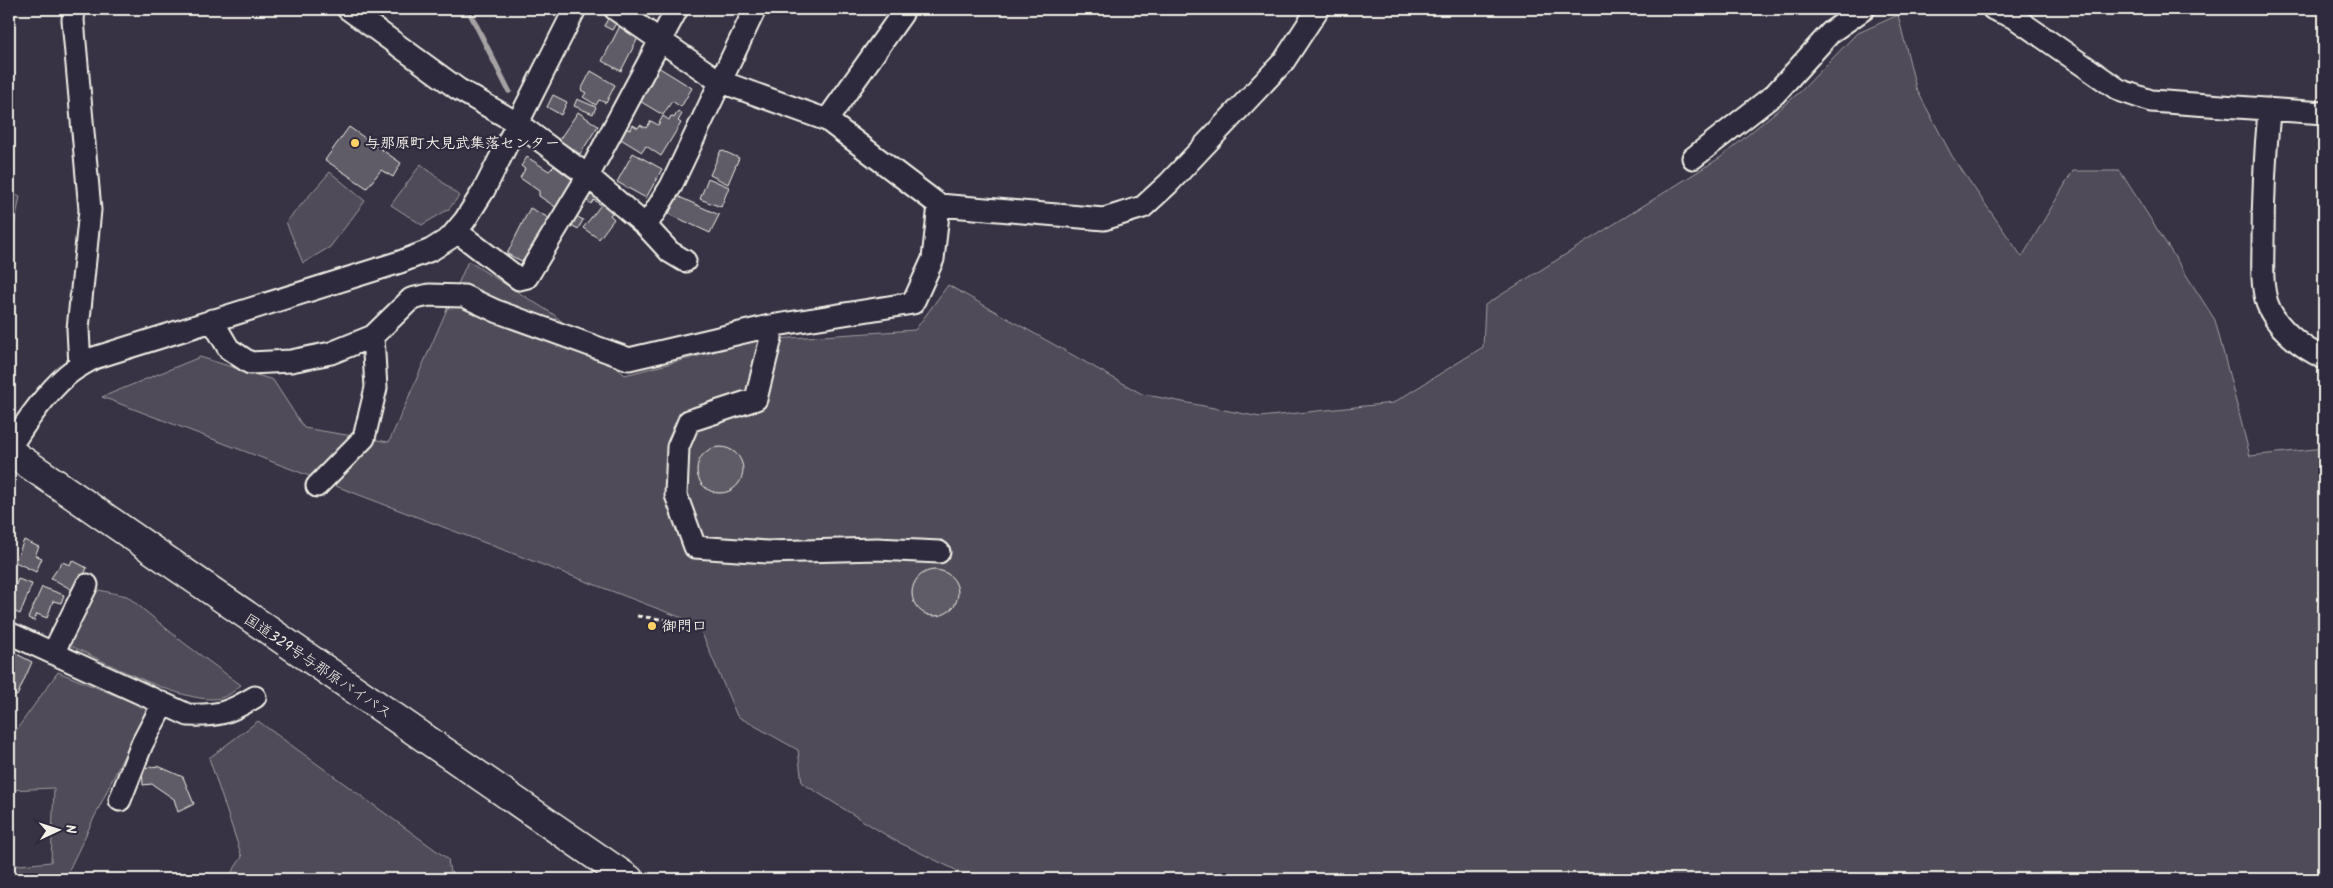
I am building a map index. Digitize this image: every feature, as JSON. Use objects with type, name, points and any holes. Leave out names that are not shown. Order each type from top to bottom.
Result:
[{"type":"highway","name":"国道329号与那原バイパス","points":[[9,450],[629,879]]},
{"type":"street","points":[[74,9],[73,20],[90,210],[78,329],[80,366]]},
{"type":"street","points":[[348,9],[458,89],[517,123],[588,176],[646,226],[670,252],[685,261]]},
{"type":"street","points":[[9,450],[50,393],[68,374],[107,352],[400,262],[431,250],[450,238],[465,220],[484,190],[575,9]]},
{"type":"street","points":[[616,9],[719,81],[827,120],[938,205],[1104,219],[1143,207],[1168,184],[1284,62],[1318,9]]},
{"type":"street","points":[[456,231],[519,279],[527,278],[588,176],[678,9]]},
{"type":"street","points":[[646,226],[671,186],[719,81],[750,23],[755,9]]},
{"type":"street","points":[[827,120],[902,14],[903,9]]},
{"type":"street","points":[[1693,158],[1775,94],[1830,32],[1864,9]]},
{"type":"street","points":[[1993,9],[2019,13],[2119,90],[2151,101],[2270,111],[2324,113]]},
{"type":"street","points":[[2270,111],[2264,182],[2263,279],[2268,304],[2278,320],[2295,340],[2324,358]]},
{"type":"street","points":[[212,320],[229,349],[250,363],[292,361],[331,353],[373,336],[411,299],[429,295],[464,296],[496,311],[629,359],[770,326],[913,303],[934,259],[938,205]]},
{"type":"street","points":[[770,326],[771,338],[756,399],[689,421],[678,447],[676,495],[695,547],[767,552],[877,550],[939,552]]},
{"type":"street","points":[[316,486],[364,438],[376,388],[373,336]]},
{"type":"street","points":[[53,653],[87,585]]},
{"type":"street","points":[[9,633],[188,715],[211,716],[231,711],[255,697]]},
{"type":"street","points":[[120,800],[142,744],[163,704]]},
{"type":"path","points":[[637,616],[668,620],[689,633]]},
{"type":"shaded area","points":[[1898,15],[1916,88],[1952,156],[2022,257],[2073,171],[2120,171],[2215,320],[2250,456],[2324,448],[2324,879],[974,879],[894,840],[802,783],[798,750],[737,716],[698,624],[102,397],[200,357],[273,380],[304,428],[389,442],[468,261],[553,314],[625,375],[760,340],[915,330],[948,285],[1142,394],[1260,417],[1393,403],[1483,347],[1485,305],[1721,157],[1801,91],[1856,34]]},
{"type":"shaded area","points":[[421,164],[459,196],[449,209],[422,225],[391,205]]},
{"type":"shaded area","points":[[330,172],[365,201],[330,247],[303,263],[286,222]]},
{"type":"shaded area","points":[[9,192],[20,197],[9,251]]},
{"type":"shaded area","points":[[94,589],[127,596],[184,643],[241,685],[226,696],[212,699],[193,697],[171,691],[124,672],[69,645]]},
{"type":"shaded area","points":[[58,672],[147,708],[67,874],[69,879],[9,879],[9,866],[51,862],[54,788],[9,790],[9,740]]},
{"type":"shaded area","points":[[258,721],[448,859],[451,879],[227,879],[242,857],[209,758]]},
{"type":"building","points":[[610,15],[618,20],[612,30],[604,26]]},
{"type":"building","points":[[620,26],[639,36],[621,71],[602,61]]},
{"type":"building","points":[[658,67],[692,88],[681,107],[672,101],[663,115],[638,100]]},
{"type":"building","points":[[591,71],[615,85],[606,103],[599,100],[596,105],[583,97],[586,93],[581,90]]},
{"type":"building","points":[[553,95],[567,102],[561,115],[547,107]]},
{"type":"building","points":[[577,99],[596,107],[593,114],[574,106]]},
{"type":"building","points":[[678,111],[682,114],[678,121],[681,123],[661,156],[646,146],[642,152],[619,138],[625,128],[630,130],[633,125],[638,128],[640,125],[646,128],[651,121],[658,125],[663,116],[669,120],[671,116],[674,118]]},
{"type":"building","points":[[578,112],[598,126],[580,154],[559,140]]},
{"type":"building","name":"与那原町大見武集落センター","points":[[349,127],[401,163],[393,177],[381,170],[367,188],[325,160]]},
{"type":"building","points":[[721,150],[739,158],[728,184],[710,175]]},
{"type":"building","points":[[633,153],[662,169],[646,198],[617,182]]},
{"type":"building","points":[[527,157],[549,171],[554,166],[574,181],[557,208],[539,196],[539,191],[520,178],[525,169],[521,166]]},
{"type":"building","points":[[708,178],[729,187],[721,207],[700,199]]},
{"type":"building","points":[[589,188],[616,208],[610,215],[614,219],[599,239],[583,228],[601,205],[594,200],[591,204],[583,197]]},
{"type":"building","points":[[677,196],[719,215],[710,233],[669,214]]},
{"type":"building","points":[[530,208],[549,218],[526,263],[507,254]]},
{"type":"building","points":[[573,214],[583,220],[578,229],[568,223]]},
{"type":"building","points":[[720,447],[733,451],[739,457],[743,470],[739,483],[733,489],[720,493],[707,489],[701,483],[697,470],[701,457],[707,451]]},
{"type":"building","points":[[24,540],[39,547],[35,555],[42,558],[36,572],[15,562]]},
{"type":"building","points":[[72,560],[87,568],[76,592],[51,578],[62,562],[70,565]]},
{"type":"building","points":[[935,570],[948,574],[954,580],[958,593],[954,606],[948,612],[935,616],[922,612],[916,606],[912,593],[916,580],[922,574]]},
{"type":"building","points":[[18,579],[32,584],[20,614],[9,609],[9,602]]},
{"type":"building","points":[[42,587],[64,595],[61,603],[53,601],[47,618],[37,614],[34,621],[28,618]]},
{"type":"building","points":[[9,650],[32,662],[17,696],[9,693]]},
{"type":"building","points":[[158,766],[183,777],[194,804],[178,812],[174,799],[152,784],[143,785],[142,768]]},
{"type":"waterway","points":[[468,9],[509,91]]},
{"type":"place","name":"与那原町大見武集落センター","points":[[355,143]]},
{"type":"place","name":"御門口","points":[[652,626]]}]
